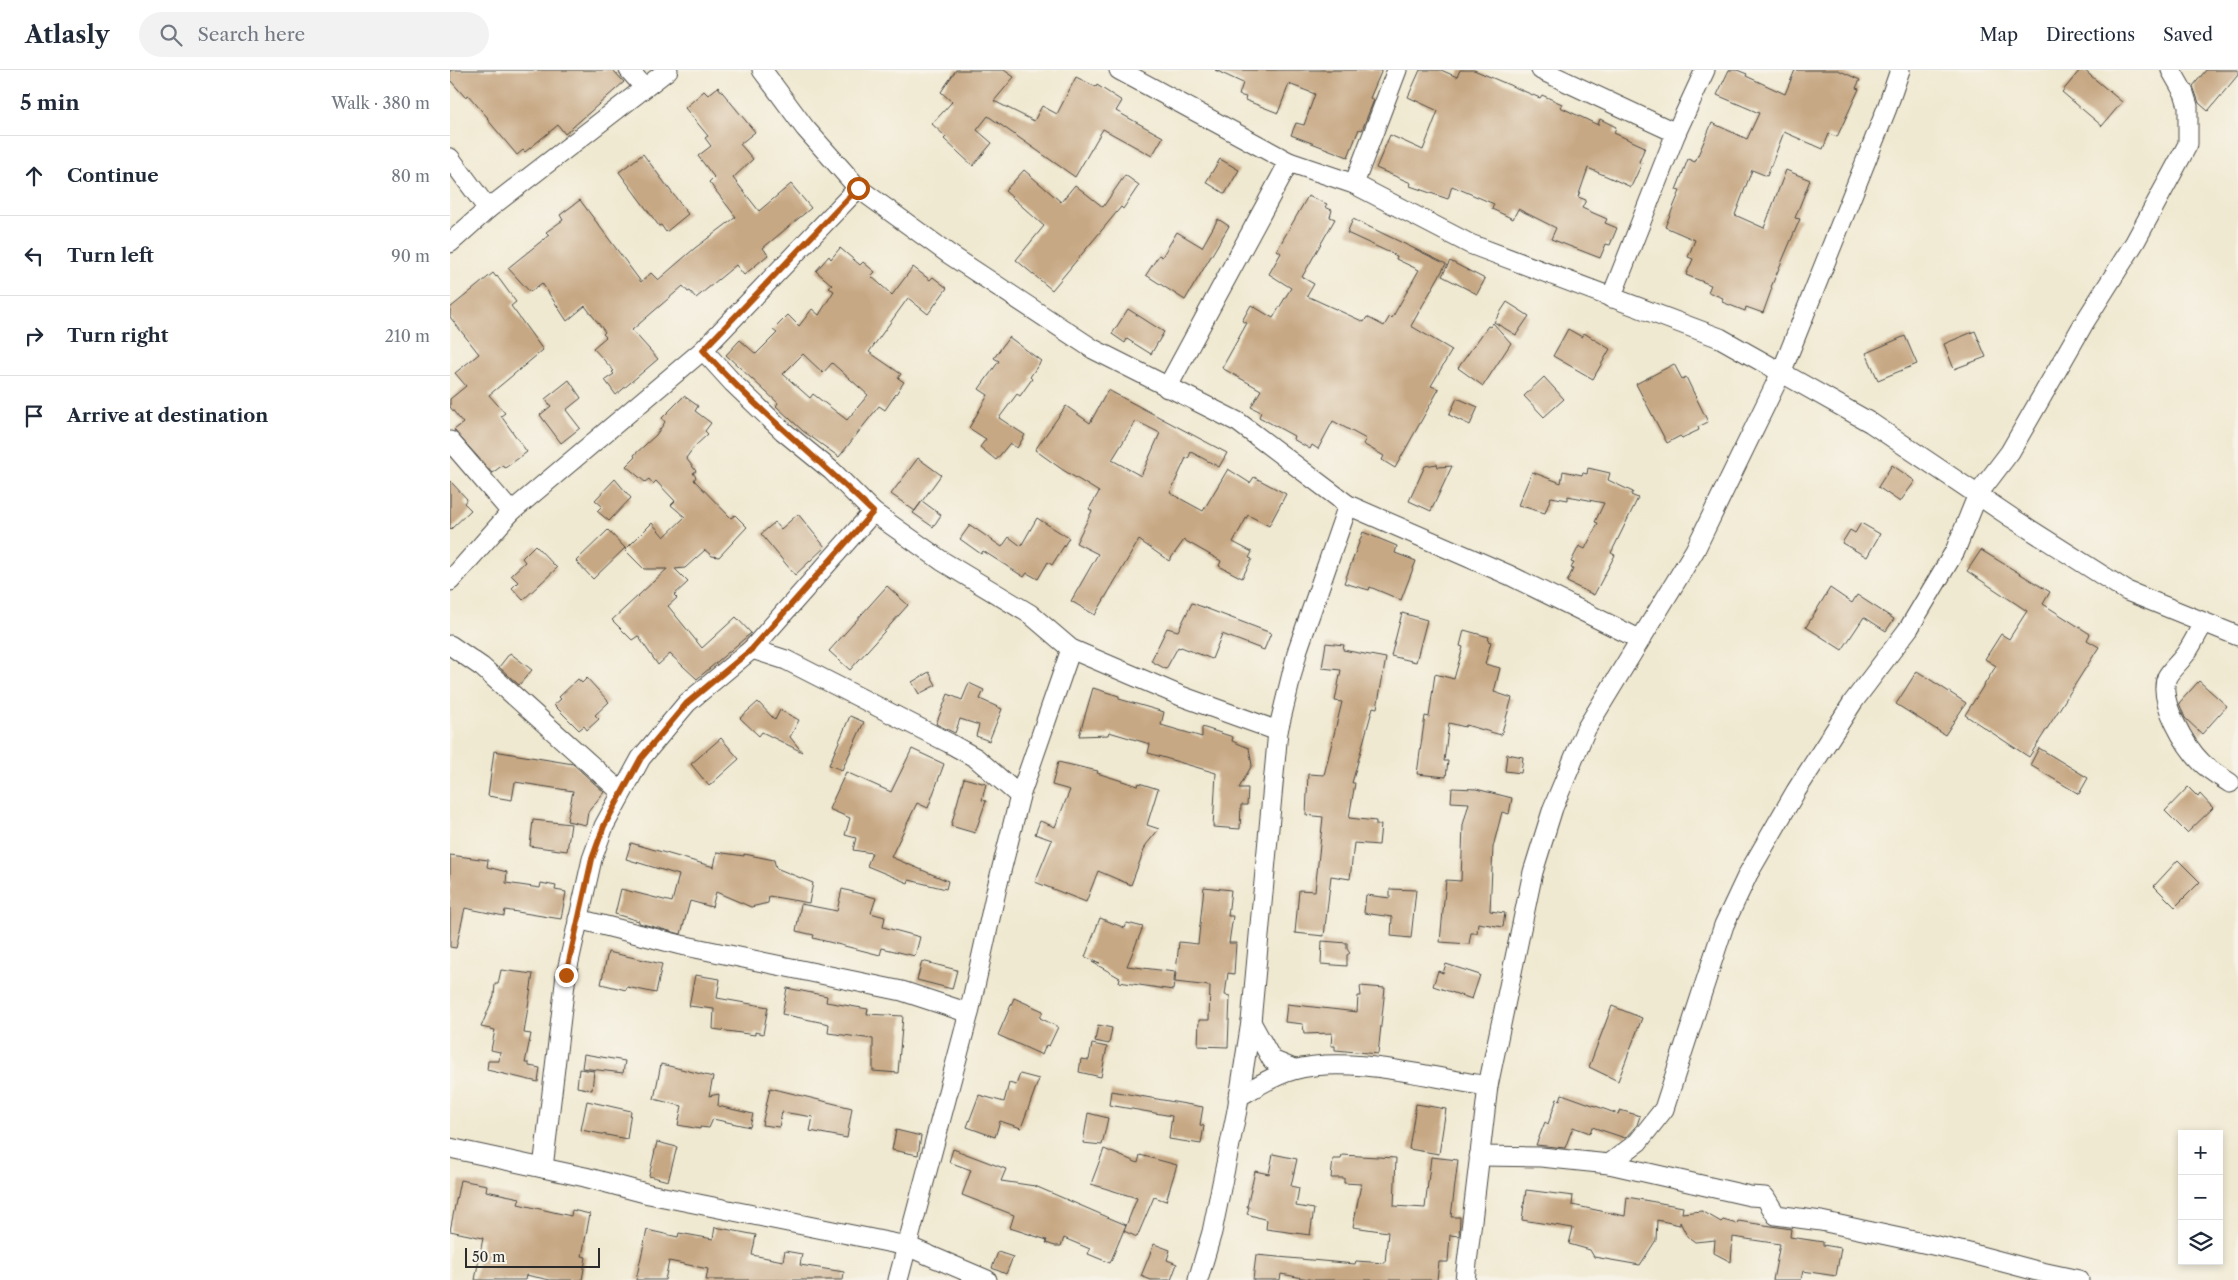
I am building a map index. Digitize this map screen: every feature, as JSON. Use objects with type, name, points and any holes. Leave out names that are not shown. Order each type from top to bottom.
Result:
[{"type":"street","points":[[629,70],[644,86]]},
{"type":"street","points":[[450,243],[488,209],[644,86],[668,70]]},
{"type":"street","points":[[762,70],[806,128],[858,188],[949,254],[1084,344],[1166,388],[1238,422],[1348,505],[1509,575],[1639,639]]},
{"type":"street","points":[[1119,70],[1289,162],[1354,184],[1470,244],[1720,338],[1870,423],[2127,590],[2238,636]]},
{"type":"street","points":[[1354,184],[1397,70]]},
{"type":"street","points":[[1541,70],[1676,133]]},
{"type":"street","points":[[1611,298],[1676,133],[1705,70]]},
{"type":"street","points":[[1465,1280],[1488,1086],[1533,872],[1553,808],[1586,729],[1639,639],[1695,550],[1781,373],[1887,108],[1900,70]]},
{"type":"street","points":[[1609,1164],[1638,1142],[1664,1109],[1724,925],[1748,874],[1796,791],[1853,702],[1909,628],[1955,551],[1978,494],[2010,452],[2084,323],[2135,242],[2188,144],[2188,106],[2184,93],[2171,70]]},
{"type":"street","points":[[450,158],[488,209]]},
{"type":"street","points":[[1166,388],[1289,162]]},
{"type":"street","points":[[450,581],[510,512],[703,350],[858,188]]},
{"type":"street","points":[[703,350],[732,383],[783,431],[832,471],[873,512],[942,561],[1030,614],[1071,649],[1181,696],[1278,731]]},
{"type":"street","points":[[450,441],[510,512]]},
{"type":"street","points":[[1198,1280],[1212,1232],[1238,1097],[1250,1022],[1278,731],[1298,649],[1348,505]]},
{"type":"street","points":[[543,1168],[566,975],[592,859],[604,826],[621,792],[641,758],[687,703],[752,649],[873,512]]},
{"type":"street","points":[[2204,623],[2186,654],[2168,675],[2166,682],[2167,698],[2171,714],[2191,750],[2208,768],[2230,784]]},
{"type":"street","points":[[450,645],[482,667],[621,792]]},
{"type":"street","points":[[752,649],[786,660],[949,743],[976,758],[1020,796]]},
{"type":"street","points":[[898,1280],[969,1013],[996,886],[1020,796],[1071,649]]},
{"type":"street","points":[[578,919],[681,945],[902,991],[969,1013]]},
{"type":"street","points":[[1250,1022],[1272,1060],[1294,1069]]},
{"type":"street","points":[[1238,1097],[1272,1078],[1294,1069],[1336,1064],[1390,1069],[1488,1086]]},
{"type":"street","points":[[450,1148],[585,1176],[649,1194],[907,1246],[987,1280]]},
{"type":"street","points":[[1479,1156],[1541,1158],[1609,1164],[1765,1197],[1776,1215],[1821,1221],[1964,1252],[2079,1280]]},
{"type":"building","points":[[450,70],[613,70],[624,82],[565,134],[558,125],[525,152],[523,150],[517,155],[468,95],[465,97],[450,80]]},
{"type":"building","points":[[956,70],[1004,70],[1014,77],[994,101],[1034,121],[1042,106],[1057,114],[1076,77],[1096,87],[1097,85],[1122,101],[1116,111],[1163,137],[1152,156],[1103,129],[1075,177],[988,116],[977,130],[992,143],[973,166],[944,139],[946,137],[932,124],[952,102],[941,92]]},
{"type":"building","points":[[1215,70],[1382,70],[1370,98],[1374,100],[1362,130],[1359,129],[1348,157],[1291,135],[1296,123],[1304,125],[1315,94],[1289,84],[1278,113],[1245,100],[1246,97],[1239,95],[1243,83]]},
{"type":"building","points":[[1420,70],[1441,70],[1457,77],[1460,70],[1474,70],[1540,98],[1542,95],[1562,104],[1560,107],[1598,125],[1600,119],[1616,127],[1614,133],[1645,147],[1639,162],[1642,163],[1631,187],[1588,168],[1578,197],[1586,200],[1582,208],[1607,219],[1605,223],[1617,228],[1610,245],[1606,244],[1600,258],[1551,239],[1556,228],[1518,209],[1513,219],[1492,209],[1494,204],[1452,186],[1448,199],[1410,186],[1411,183],[1376,168],[1390,135],[1423,150],[1438,111],[1408,97]]},
{"type":"building","points":[[1729,70],[1737,70],[1747,74],[1746,76],[1785,94],[1795,70],[1838,70],[1860,80],[1856,88],[1859,89],[1837,137],[1829,134],[1823,149],[1784,132],[1767,176],[1752,170],[1735,215],[1764,228],[1786,170],[1810,180],[1795,218],[1800,219],[1771,287],[1763,313],[1746,307],[1745,311],[1722,302],[1723,298],[1708,292],[1711,285],[1686,275],[1693,259],[1688,257],[1695,240],[1665,227],[1680,191],[1676,190],[1688,159],[1695,162],[1712,123],[1747,139],[1759,113],[1717,95]]},
{"type":"building","points":[[2080,70],[2084,70],[2122,102],[2102,126],[2062,92]]},
{"type":"building","points":[[2206,70],[2238,70],[2238,75],[2208,111],[2199,103],[2193,86]]},
{"type":"building","points":[[718,87],[755,132],[740,144],[753,159],[733,178],[759,211],[791,184],[811,208],[763,248],[768,255],[744,275],[736,265],[696,298],[683,286],[632,330],[658,359],[616,395],[605,380],[614,374],[612,372],[614,371],[593,348],[606,337],[603,334],[605,332],[585,306],[567,321],[542,283],[530,292],[508,268],[549,235],[546,232],[563,220],[560,215],[580,200],[641,282],[651,273],[658,280],[695,248],[736,217],[709,182],[714,177],[698,156],[711,146],[705,138],[708,136],[685,108],[704,91],[708,95]]},
{"type":"building","points":[[643,154],[688,214],[666,232],[661,225],[659,226],[619,172]]},
{"type":"building","points":[[1220,159],[1239,170],[1225,194],[1206,182]]},
{"type":"building","points":[[1024,170],[1061,202],[1075,185],[1103,207],[1125,175],[1139,185],[1123,209],[1121,207],[1052,290],[1016,260],[1044,226],[1005,191]]},
{"type":"building","points":[[1308,196],[1327,204],[1325,207],[1332,210],[1330,217],[1335,219],[1302,277],[1314,284],[1307,296],[1364,322],[1367,317],[1384,326],[1390,316],[1392,318],[1419,270],[1396,259],[1397,256],[1347,233],[1353,219],[1446,264],[1411,326],[1452,350],[1431,386],[1439,389],[1395,468],[1382,460],[1384,456],[1363,444],[1366,439],[1333,421],[1318,449],[1312,445],[1310,449],[1293,439],[1294,436],[1259,417],[1261,412],[1251,407],[1261,390],[1222,368],[1247,323],[1242,321],[1251,305],[1273,318],[1291,288],[1269,274],[1281,253],[1277,250]]},
{"type":"building","points":[[1218,219],[1229,226],[1185,300],[1146,275],[1159,255],[1162,257],[1177,232],[1202,247]]},
{"type":"building","points":[[840,248],[860,265],[863,262],[875,272],[871,276],[892,295],[913,267],[930,280],[933,277],[947,288],[928,314],[908,298],[869,352],[901,374],[898,378],[904,382],[885,410],[879,406],[839,457],[803,431],[776,406],[778,403],[726,355],[740,340],[756,354],[777,333],[773,330],[788,315],[799,326],[812,309],[819,315],[834,291],[829,288],[832,285],[816,271],[829,256],[831,259]],"holes":[[[803,354],[823,373],[832,363],[868,395],[847,420],[813,394],[810,398],[783,374]]]},
{"type":"building","points":[[1450,261],[1485,279],[1477,294],[1442,276]]},
{"type":"building","points":[[493,273],[516,302],[511,306],[543,350],[489,395],[505,413],[501,416],[527,452],[505,468],[503,465],[492,473],[454,430],[463,423],[450,407],[450,399],[466,386],[455,373],[479,354],[450,317],[450,308]]},
{"type":"building","points":[[1507,302],[1529,316],[1516,335],[1494,322]]},
{"type":"building","points":[[1128,309],[1164,332],[1151,354],[1127,339],[1125,343],[1112,334]]},
{"type":"building","points":[[1493,323],[1511,343],[1483,386],[1458,368],[1488,326],[1490,327]]},
{"type":"building","points":[[1568,329],[1582,337],[1584,333],[1610,349],[1593,379],[1553,356]]},
{"type":"building","points":[[1975,331],[1986,357],[1954,369],[1944,344]]},
{"type":"building","points":[[1905,336],[1917,364],[1878,380],[1866,353]]},
{"type":"building","points":[[1009,337],[1041,361],[1030,377],[1032,379],[1020,396],[1017,394],[999,418],[1025,435],[1017,448],[1010,443],[996,460],[980,447],[986,439],[969,428],[988,395],[979,389],[999,361],[994,358]]},
{"type":"building","points":[[1674,364],[1682,379],[1686,377],[1708,422],[1698,427],[1699,430],[1682,438],[1680,436],[1667,443],[1636,384]]},
{"type":"building","points":[[1544,377],[1564,399],[1544,417],[1524,396]]},
{"type":"building","points":[[569,380],[581,398],[566,410],[580,428],[561,443],[540,415],[551,406],[545,399]]},
{"type":"building","points":[[1108,390],[1227,453],[1219,467],[1191,452],[1188,459],[1186,458],[1170,493],[1203,511],[1228,469],[1250,483],[1254,477],[1286,494],[1269,526],[1248,515],[1233,542],[1252,552],[1249,558],[1252,559],[1242,578],[1219,566],[1221,561],[1184,540],[1169,561],[1139,540],[1095,615],[1071,601],[1098,554],[1076,543],[1092,511],[1089,509],[1099,492],[1035,450],[1066,406],[1090,423]],"holes":[[[1136,421],[1160,433],[1141,476],[1112,460]]]},
{"type":"building","points":[[684,396],[698,406],[695,411],[711,423],[705,431],[708,434],[694,447],[686,458],[696,471],[693,473],[696,477],[694,480],[731,518],[735,515],[747,527],[719,557],[712,556],[705,550],[685,568],[675,569],[688,582],[674,595],[677,598],[668,606],[702,648],[736,617],[751,633],[697,679],[670,654],[658,665],[638,636],[632,640],[612,620],[667,569],[644,569],[625,550],[652,523],[664,537],[685,517],[671,505],[675,501],[656,481],[653,484],[649,479],[645,482],[626,466],[635,457],[634,455],[656,435],[665,422],[662,418]]},
{"type":"building","points":[[1457,398],[1478,407],[1470,425],[1449,415]]},
{"type":"building","points":[[918,458],[941,475],[915,511],[891,494]]},
{"type":"building","points":[[1437,464],[1438,467],[1452,466],[1431,511],[1409,501],[1425,466]]},
{"type":"building","points":[[1892,465],[1915,481],[1900,502],[1878,487]]},
{"type":"building","points":[[1588,468],[1610,473],[1608,480],[1633,492],[1631,495],[1638,498],[1611,553],[1615,555],[1594,595],[1567,582],[1573,569],[1571,568],[1574,563],[1571,562],[1579,546],[1585,549],[1598,523],[1595,522],[1604,503],[1568,496],[1568,500],[1551,497],[1545,513],[1518,505],[1532,472],[1561,483],[1563,471],[1582,475],[1583,473],[1587,474]]},
{"type":"building","points":[[615,479],[631,498],[609,521],[597,511],[602,506],[595,500]]},
{"type":"building","points":[[450,481],[467,499],[464,503],[471,510],[450,530]]},
{"type":"building","points":[[922,501],[941,515],[933,527],[913,513]]},
{"type":"building","points":[[798,514],[825,547],[795,575],[761,534],[775,522],[781,529]]},
{"type":"building","points":[[1037,518],[1069,538],[1052,565],[1048,562],[1038,579],[1027,573],[1024,577],[983,551],[981,554],[960,539],[970,525],[1002,547],[1009,537],[1021,546]]},
{"type":"building","points":[[1861,523],[1880,534],[1867,557],[1842,543],[1850,530],[1855,533]]},
{"type":"building","points":[[608,530],[625,548],[593,579],[576,561]]},
{"type":"building","points":[[1363,532],[1397,546],[1395,553],[1416,561],[1401,600],[1370,587],[1369,590],[1344,583]]},
{"type":"building","points":[[535,545],[557,568],[523,600],[512,588],[518,582],[511,575],[525,562],[522,558]]},
{"type":"building","points":[[1981,550],[2050,592],[2043,604],[2090,634],[2087,640],[2099,647],[2029,757],[1965,715],[1996,666],[1985,659],[2001,634],[2009,639],[2027,611],[1967,571]]},
{"type":"building","points":[[887,586],[908,605],[850,670],[829,651]]},
{"type":"building","points":[[1830,588],[1852,603],[1857,595],[1894,619],[1886,631],[1864,617],[1842,650],[1806,627]]},
{"type":"building","points":[[1192,603],[1271,633],[1264,650],[1222,634],[1212,659],[1178,647],[1166,669],[1151,661],[1167,628],[1178,631]]},
{"type":"building","points":[[1402,613],[1427,620],[1416,662],[1391,656]]},
{"type":"building","points":[[1464,630],[1489,637],[1488,641],[1491,642],[1485,664],[1500,668],[1494,692],[1512,698],[1501,735],[1466,725],[1465,727],[1449,723],[1444,761],[1448,761],[1446,777],[1417,774],[1425,716],[1429,717],[1435,674],[1454,679],[1463,647],[1460,646]]},
{"type":"building","points":[[1326,643],[1344,645],[1343,650],[1386,658],[1377,708],[1373,707],[1352,783],[1355,783],[1349,818],[1376,821],[1376,825],[1381,825],[1379,845],[1354,843],[1350,879],[1331,876],[1324,936],[1295,933],[1299,890],[1315,891],[1323,817],[1306,815],[1308,774],[1324,775],[1342,702],[1335,701],[1341,670],[1322,668]]},
{"type":"building","points":[[510,653],[532,670],[519,685],[499,667]]},
{"type":"building","points":[[1917,671],[1966,703],[1945,735],[1896,704]]},
{"type":"building","points":[[929,672],[936,685],[919,694],[912,682]]},
{"type":"building","points":[[587,678],[609,702],[595,715],[599,719],[587,730],[584,726],[579,730],[554,705],[561,699],[559,697],[578,679],[582,683]]},
{"type":"building","points":[[2199,681],[2227,706],[2202,734],[2185,718],[2179,703]]},
{"type":"building","points":[[969,683],[984,690],[980,699],[1002,709],[989,741],[976,736],[979,725],[960,719],[955,733],[936,724],[948,694],[962,700]]},
{"type":"building","points":[[1093,688],[1119,696],[1119,699],[1164,712],[1161,725],[1202,737],[1202,727],[1233,737],[1232,741],[1249,748],[1252,765],[1239,788],[1248,788],[1247,805],[1241,805],[1240,829],[1213,827],[1216,773],[1148,753],[1150,744],[1109,732],[1108,735],[1079,736]]},
{"type":"building","points":[[758,702],[775,720],[780,710],[799,720],[790,737],[802,752],[762,732],[759,736],[740,718]]},
{"type":"building","points":[[850,716],[864,722],[842,770],[829,765]]},
{"type":"building","points":[[721,738],[739,759],[709,786],[691,764]]},
{"type":"building","points":[[2039,748],[2088,778],[2079,794],[2030,765]]},
{"type":"building","points":[[912,749],[944,764],[928,808],[917,803],[891,857],[948,881],[946,889],[909,880],[908,883],[867,866],[872,853],[853,850],[856,838],[845,835],[850,818],[829,809],[846,772],[891,792]]},
{"type":"building","points":[[494,751],[573,764],[604,792],[588,812],[586,825],[567,821],[573,791],[515,782],[512,800],[488,796]]},
{"type":"building","points":[[1507,754],[1523,757],[1521,773],[1505,771]]},
{"type":"building","points":[[1058,762],[1098,771],[1097,773],[1138,786],[1139,783],[1158,789],[1147,825],[1159,829],[1146,845],[1131,885],[1098,871],[1086,902],[1035,882],[1052,840],[1035,834],[1040,821],[1055,827],[1070,790],[1052,785]]},
{"type":"building","points":[[964,778],[986,784],[982,800],[986,801],[975,833],[951,826]]},
{"type":"building","points":[[2188,787],[2198,797],[2200,794],[2213,808],[2187,833],[2165,811]]},
{"type":"building","points":[[1452,788],[1476,789],[1512,798],[1509,814],[1502,812],[1493,847],[1490,911],[1505,913],[1503,927],[1478,923],[1477,933],[1471,933],[1469,944],[1440,942],[1446,880],[1461,881],[1463,825],[1469,803],[1451,802]]},
{"type":"building","points":[[533,820],[571,824],[567,851],[530,846]]},
{"type":"building","points":[[631,843],[714,867],[717,852],[744,856],[744,854],[774,860],[776,868],[813,883],[809,903],[769,896],[768,903],[751,907],[716,892],[712,907],[690,901],[681,934],[639,923],[639,921],[615,914],[621,889],[672,902],[679,875],[626,859]]},
{"type":"building","points":[[450,855],[488,860],[487,867],[507,872],[506,883],[540,888],[541,883],[556,886],[555,890],[566,892],[561,919],[505,910],[504,916],[465,908],[456,948],[450,947]]},
{"type":"building","points":[[2178,860],[2200,882],[2175,907],[2154,886]]},
{"type":"building","points":[[1204,887],[1231,890],[1228,916],[1233,916],[1229,943],[1236,943],[1234,974],[1228,973],[1225,995],[1230,996],[1228,1047],[1198,1046],[1199,1020],[1209,1020],[1210,986],[1175,982],[1179,942],[1198,944]]},
{"type":"building","points":[[842,889],[876,898],[871,913],[885,917],[883,927],[920,937],[915,956],[882,948],[880,955],[813,938],[814,935],[796,931],[801,904],[837,911]]},
{"type":"building","points":[[1390,889],[1416,890],[1411,938],[1391,936],[1392,917],[1364,913],[1366,895],[1390,898]]},
{"type":"building","points":[[1100,918],[1125,928],[1127,923],[1143,927],[1127,966],[1175,972],[1173,990],[1119,982],[1120,978],[1092,962],[1100,963],[1085,957]]},
{"type":"building","points":[[1322,941],[1347,943],[1347,949],[1350,953],[1347,955],[1347,966],[1321,964]]},
{"type":"building","points":[[608,952],[662,964],[656,993],[627,987],[626,990],[601,984]]},
{"type":"building","points":[[922,961],[957,970],[952,989],[917,980]]},
{"type":"building","points":[[1446,964],[1480,975],[1472,999],[1433,986],[1438,971],[1443,973]]},
{"type":"building","points":[[501,970],[533,974],[524,1033],[531,1034],[525,1063],[529,1063],[529,1066],[540,1068],[538,1082],[487,1070],[488,1061],[499,1061],[500,1052],[491,1050],[495,1030],[481,1027],[494,996],[495,984],[498,984]]},
{"type":"building","points":[[695,975],[720,979],[717,998],[768,1007],[763,1034],[755,1032],[755,1035],[713,1029],[714,1009],[689,1006]]},
{"type":"building","points":[[1360,986],[1385,988],[1378,1054],[1335,1050],[1335,1046],[1331,1046],[1332,1033],[1304,1034],[1303,1024],[1285,1022],[1287,1004],[1357,1012],[1358,996],[1361,996]]},
{"type":"building","points":[[787,988],[827,996],[826,1002],[868,1009],[867,1014],[903,1016],[898,1073],[873,1071],[873,1039],[828,1033],[829,1024],[782,1014]]},
{"type":"building","points":[[1014,998],[1043,1011],[1040,1018],[1058,1027],[1049,1046],[1046,1045],[1042,1055],[998,1035]]},
{"type":"building","points":[[1612,1006],[1642,1018],[1618,1081],[1589,1067]]},
{"type":"building","points":[[1098,1025],[1112,1028],[1109,1044],[1095,1041]]},
{"type":"building","points":[[1092,1044],[1107,1047],[1101,1077],[1079,1072],[1081,1059],[1089,1060]]},
{"type":"building","points":[[584,1054],[625,1061],[623,1073],[582,1068]]},
{"type":"building","points":[[661,1064],[713,1077],[709,1096],[719,1094],[718,1106],[753,1114],[750,1127],[713,1119],[709,1128],[700,1127],[700,1129],[678,1125],[682,1106],[654,1099]]},
{"type":"building","points":[[579,1069],[594,1071],[592,1090],[577,1087]]},
{"type":"building","points":[[1020,1074],[1039,1079],[1021,1128],[1000,1121],[995,1137],[967,1127],[979,1095],[1004,1102],[1009,1083],[1016,1085]]},
{"type":"building","points":[[770,1088],[852,1108],[847,1138],[810,1131],[813,1117],[782,1112],[779,1127],[762,1125]]},
{"type":"building","points":[[1111,1091],[1203,1107],[1200,1125],[1204,1126],[1201,1144],[1169,1139],[1172,1116],[1109,1105]]},
{"type":"building","points":[[1562,1094],[1618,1114],[1620,1110],[1640,1116],[1637,1125],[1625,1138],[1592,1127],[1590,1133],[1573,1127],[1565,1148],[1536,1145],[1545,1122],[1548,1124],[1557,1099],[1560,1100]]},
{"type":"building","points":[[587,1101],[631,1111],[627,1139],[581,1130]]},
{"type":"building","points":[[1416,1104],[1446,1109],[1439,1154],[1409,1149]]},
{"type":"building","points":[[1088,1113],[1108,1118],[1102,1145],[1083,1143]]},
{"type":"building","points":[[896,1130],[921,1136],[918,1155],[892,1150]]},
{"type":"building","points":[[657,1142],[677,1147],[668,1181],[649,1176]]},
{"type":"building","points":[[953,1149],[1006,1169],[1001,1181],[1035,1186],[1126,1225],[1110,1263],[1088,1254],[1090,1249],[1064,1238],[1061,1246],[1055,1246],[1046,1243],[1047,1240],[1010,1228],[1014,1215],[962,1195],[971,1170],[949,1162]]},
{"type":"building","points":[[1104,1149],[1138,1163],[1140,1155],[1177,1165],[1166,1201],[1154,1197],[1137,1237],[1124,1231],[1137,1198],[1091,1184]]},
{"type":"building","points":[[1273,1154],[1297,1159],[1291,1186],[1299,1188],[1296,1206],[1314,1209],[1310,1235],[1266,1229],[1267,1220],[1247,1214],[1255,1171],[1269,1174]]},
{"type":"building","points":[[1342,1155],[1396,1158],[1394,1206],[1425,1208],[1431,1157],[1458,1160],[1451,1217],[1460,1217],[1459,1236],[1450,1235],[1448,1262],[1439,1262],[1437,1280],[1314,1280],[1281,1274],[1280,1280],[1253,1280],[1256,1255],[1355,1264],[1356,1261],[1385,1263],[1388,1232],[1353,1227],[1361,1184],[1344,1183],[1344,1178],[1331,1178],[1333,1159],[1341,1159]]},
{"type":"building","points":[[460,1180],[487,1185],[486,1191],[520,1198],[518,1204],[571,1216],[572,1210],[590,1214],[582,1256],[586,1257],[582,1280],[550,1280],[526,1275],[525,1280],[475,1280],[483,1238],[450,1231]]},
{"type":"building","points":[[1526,1190],[1573,1196],[1572,1205],[1625,1216],[1627,1197],[1683,1207],[1682,1213],[1702,1211],[1721,1222],[1723,1220],[1737,1224],[1738,1221],[1791,1229],[1790,1237],[1823,1242],[1823,1245],[1841,1248],[1836,1276],[1803,1271],[1801,1280],[1773,1280],[1780,1244],[1733,1237],[1731,1262],[1714,1253],[1715,1240],[1695,1242],[1687,1236],[1680,1222],[1680,1225],[1657,1220],[1656,1240],[1640,1265],[1594,1257],[1590,1250],[1569,1244],[1573,1228],[1522,1220]]},
{"type":"building","points":[[715,1227],[756,1235],[752,1255],[783,1261],[785,1251],[802,1254],[800,1265],[844,1272],[843,1280],[706,1280],[708,1269],[669,1261],[665,1280],[636,1280],[647,1230],[678,1237],[679,1233],[713,1239]]},
{"type":"building","points":[[1154,1244],[1170,1250],[1167,1260],[1177,1264],[1171,1280],[1151,1280],[1141,1276]]},
{"type":"building","points":[[998,1252],[1013,1257],[1006,1274],[992,1268]]},
{"type":"route","points":[[566,975],[592,859],[604,826],[641,758],[687,703],[752,649],[873,512],[832,471],[783,431],[732,383],[703,350],[858,188]]}]
